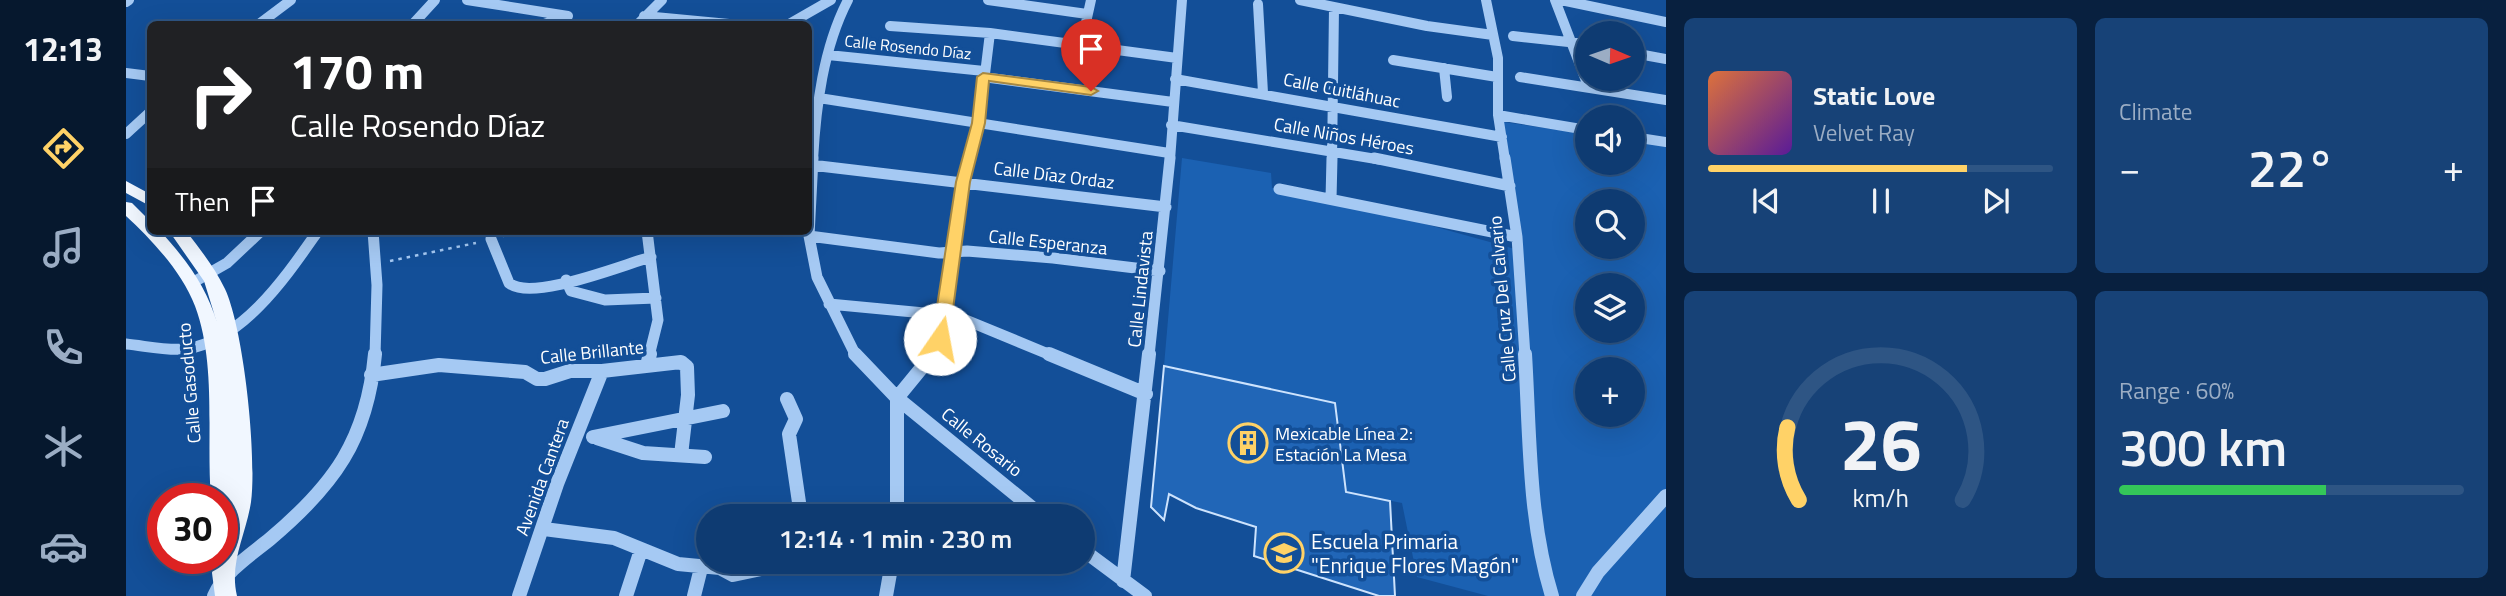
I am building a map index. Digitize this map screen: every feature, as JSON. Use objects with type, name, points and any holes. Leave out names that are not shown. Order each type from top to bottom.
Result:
[{"type":"main road","points":[[126,186],[147,199]]},
{"type":"main road","name":"Calle Gasoducto","points":[[126,207],[147,227]]},
{"type":"main road","name":"Calle Gasoducto","points":[[155,235],[221,300],[219,336],[222,483]]},
{"type":"main road","name":"Calle Gasoducto","points":[[179,235],[200,279]]},
{"type":"main road","name":"Calle Gasoducto","points":[[219,336],[243,477],[238,509]]},
{"type":"street","points":[[263,21],[291,0]]},
{"type":"street","points":[[416,21],[435,0]]},
{"type":"street","points":[[467,0],[568,16],[553,21]]},
{"type":"street","points":[[640,21],[662,0]]},
{"type":"street","points":[[794,21],[831,0]]},
{"type":"street","name":"Calle Rosario","points":[[812,158],[828,54],[837,21],[848,0]]},
{"type":"street","points":[[988,0],[1087,14]]},
{"type":"street","points":[[1081,45],[1091,0]]},
{"type":"street","name":"Calle Lindavista","points":[[1123,581],[1160,271],[1182,0]]},
{"type":"street","points":[[1300,0],[1493,35]]},
{"type":"street","name":"Calle Cruz Del Calvario","points":[[1486,0],[1499,58],[1498,115],[1517,237],[1536,531],[1552,596]]},
{"type":"street","points":[[1575,54],[1558,0],[1666,22]]},
{"type":"street","points":[[1258,4],[1263,93]]},
{"type":"street","points":[[1332,199],[1334,8]]},
{"type":"street","points":[[644,16],[697,21]]},
{"type":"street","points":[[890,26],[990,33],[1177,58]]},
{"type":"street","points":[[897,504],[897,398],[938,346],[946,314],[963,182],[979,123],[990,33]]},
{"type":"street","points":[[1513,36],[1575,44]]},
{"type":"street","name":"Calle Rosendo Díaz","points":[[828,54],[1173,102]]},
{"type":"street","points":[[1645,55],[1666,59]]},
{"type":"street","points":[[1393,60],[1497,77]]},
{"type":"street","points":[[1444,68],[1447,97]]},
{"type":"street","points":[[126,73],[147,76]]},
{"type":"street","points":[[1520,77],[1575,84]]},
{"type":"street","name":"Calle Cuitláhuac","points":[[1175,79],[1502,137]]},
{"type":"street","points":[[1616,91],[1666,100]]},
{"type":"street","points":[[820,99],[1169,153]]},
{"type":"street","points":[[126,134],[147,115]]},
{"type":"street","points":[[1498,115],[1575,128]]},
{"type":"street","name":"Calle Niños Héroes","points":[[1171,124],[1333,150],[1510,186]]},
{"type":"street","points":[[1645,139],[1666,142]]},
{"type":"street","name":"Calle Díaz Ordaz","points":[[812,165],[1166,207]]},
{"type":"street","points":[[1279,189],[1517,237]]},
{"type":"street","points":[[200,279],[237,256],[257,235]]},
{"type":"street","points":[[126,344],[176,350],[219,336],[289,270],[315,235]]},
{"type":"street","points":[[220,591],[309,500],[349,454],[369,404],[377,264],[373,235]]},
{"type":"street","points":[[647,365],[658,320],[648,235]]},
{"type":"street","name":"Calle Rosario","points":[[809,236],[817,277],[863,366],[897,398],[1027,504]]},
{"type":"street","name":"Calle Esperanza","points":[[809,236],[953,253],[1052,258],[1160,271]]},
{"type":"street","points":[[491,239],[511,285],[537,289],[651,257]]},
{"type":"street","points":[[566,280],[571,291],[593,298],[656,298]]},
{"type":"street","points":[[829,304],[946,314],[1146,394]]},
{"type":"street","name":"Calle Brillante","points":[[372,375],[439,365],[525,372],[537,379],[570,371],[685,364],[688,395],[681,455]]},
{"type":"street","name":"Avenida Cantera","points":[[519,596],[576,437],[603,371]]},
{"type":"street","points":[[787,398],[796,419],[789,433],[800,504]]},
{"type":"street","points":[[576,437],[593,437],[723,411]]},
{"type":"street","points":[[593,437],[643,453],[705,457]]},
{"type":"street","points":[[1583,596],[1598,572],[1666,496]]},
{"type":"street","points":[[544,529],[614,538],[678,564],[696,567]]},
{"type":"street","points":[[626,596],[641,550]]},
{"type":"street","points":[[1095,559],[1145,596]]},
{"type":"street","points":[[694,596],[700,574]]},
{"type":"street","points":[[886,596],[890,574]]},
{"type":"path","points":[[377,264],[506,235]]},
{"type":"shaded area","points":[[1503,122],[1575,132],[1575,175],[1645,175],[1645,143],[1666,146],[1666,596],[1488,596],[1417,577],[1402,503],[1346,492],[1335,403],[1164,366],[1182,158],[1271,173],[1272,188],[1411,220],[1522,251]]},
{"type":"building","name":"Mexicable Línea 2: Estación La Mesa","points":[[1164,366],[1335,403],[1346,492],[1390,501],[1395,596],[1379,596],[1254,556],[1256,527],[1196,508],[1169,494],[1164,520],[1151,507]]},
{"type":"place","name":"Mexicable Línea 2: Estación La Mesa","points":[[1248,443]]},
{"type":"place","name":"Escuela Primaria \"Enrique Flores Magón\"","points":[[1284,553]]},
{"type":"route","points":[[940,339],[946,314],[963,182],[979,123],[983,77],[1091,91]]}]
